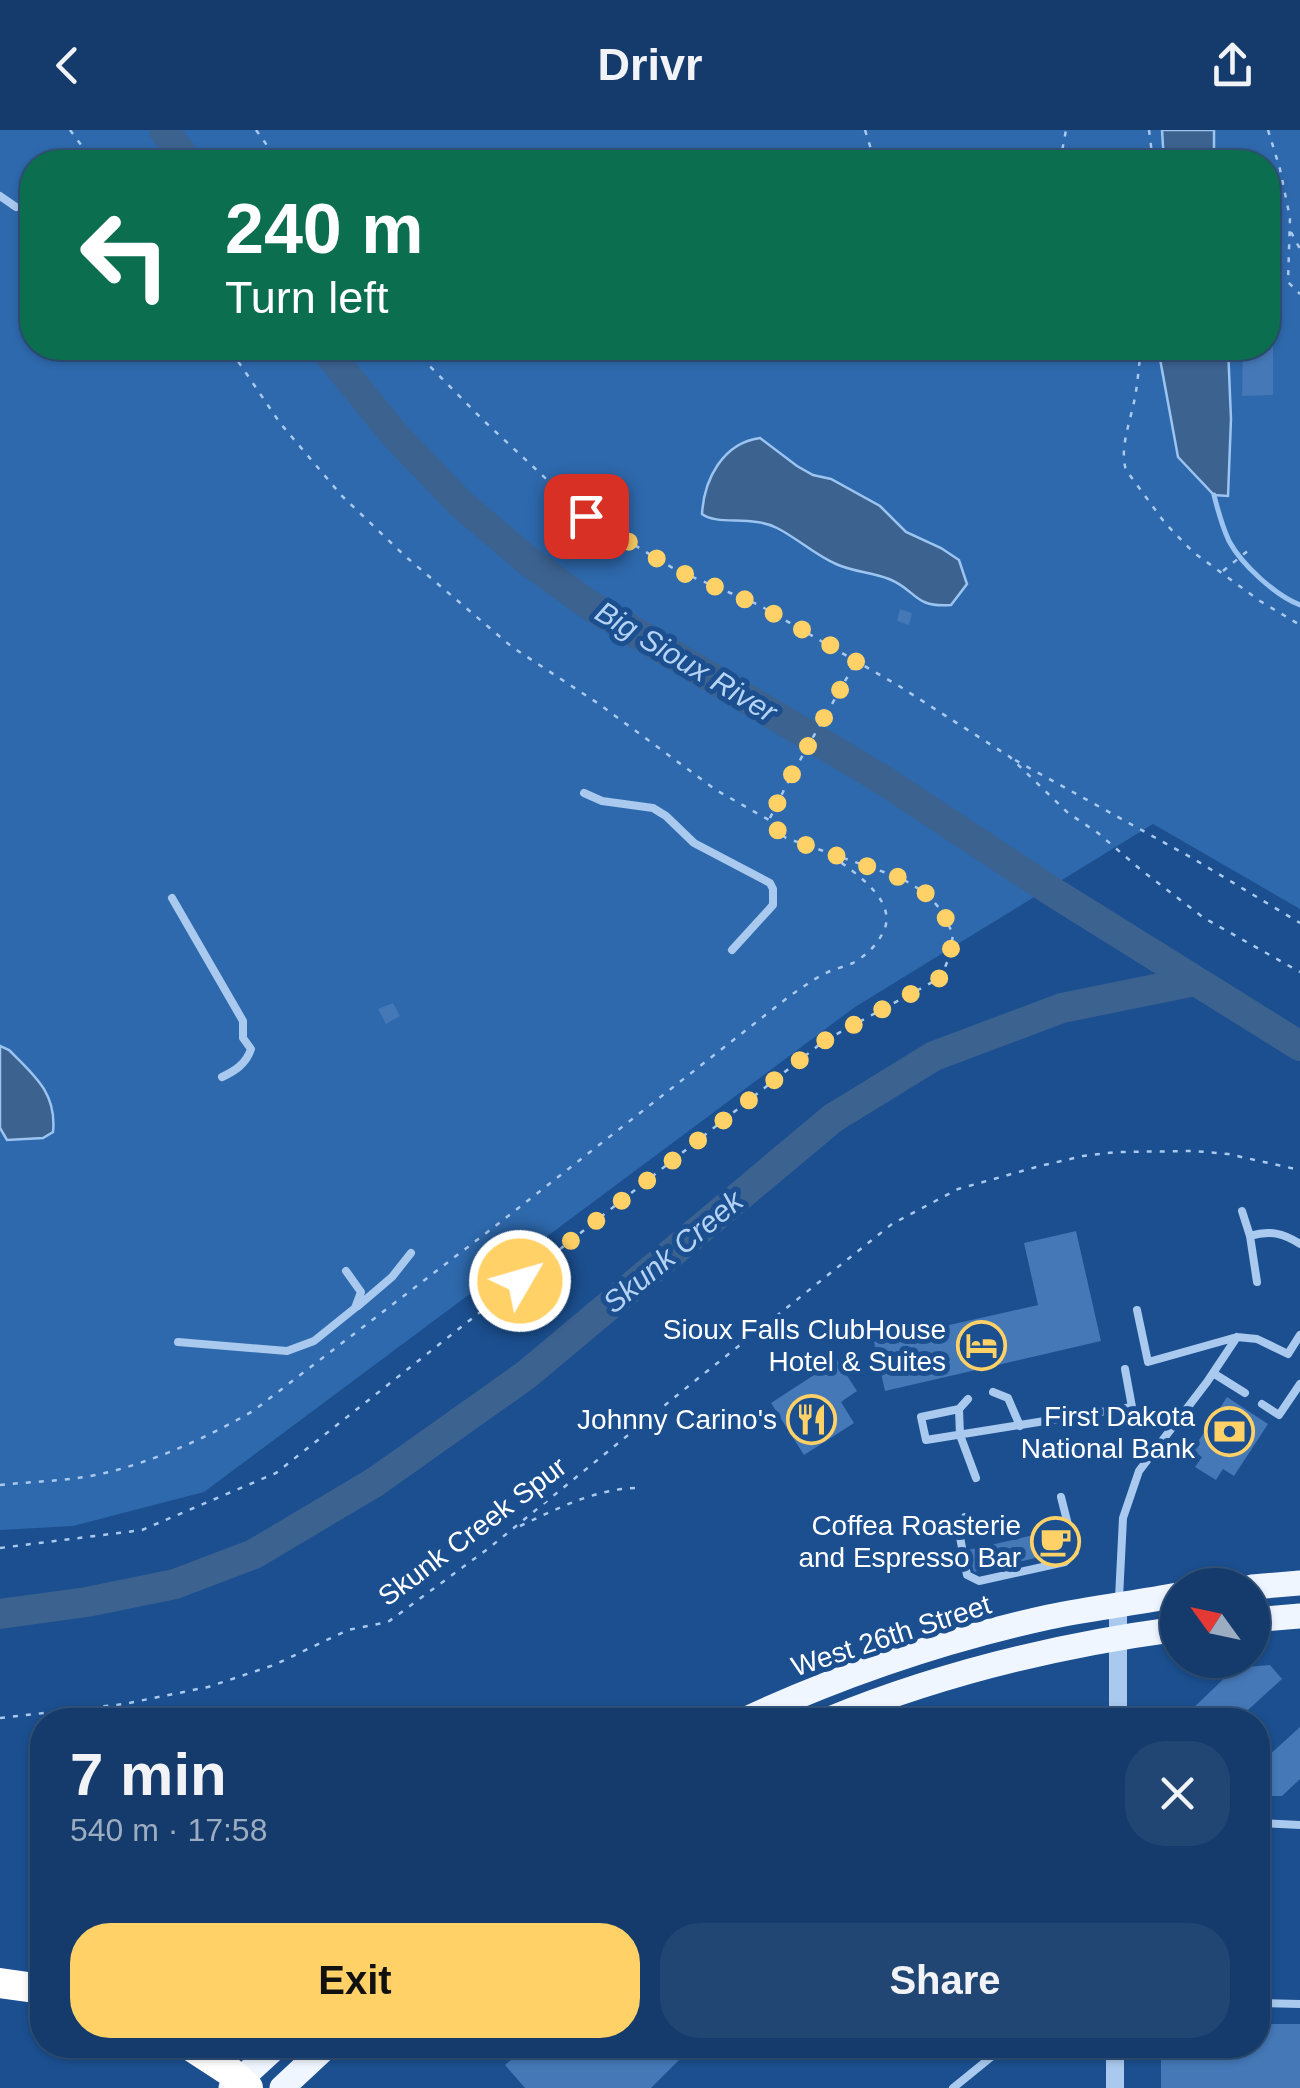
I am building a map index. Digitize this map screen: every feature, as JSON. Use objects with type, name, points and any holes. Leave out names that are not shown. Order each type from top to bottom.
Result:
[{"type":"highway","points":[[0,1984],[30,1988]]},
{"type":"highway","points":[[206,2058],[240,2085]]},
{"type":"main road","points":[[1270,1585],[1300,1583]]},
{"type":"main road","name":"West 26th Street","points":[[773,1708],[904,1657],[1049,1617],[1160,1598]]},
{"type":"main road","points":[[1270,1618],[1300,1616]]},
{"type":"main road","name":"West 26th Street","points":[[860,1708],[984,1668],[1117,1637],[1160,1631]]},
{"type":"main road","points":[[240,2085],[266,2058]]},
{"type":"main road","points":[[282,2088],[314,2058]]},
{"type":"street","points":[[1118,1606],[1118,1708]]},
{"type":"street","points":[[1115,2058],[1115,2088]]},
{"type":"lane","points":[[0,196],[16,207]]},
{"type":"lane","points":[[584,794],[653,808],[694,843],[770,883],[773,905],[732,950]]},
{"type":"lane","points":[[172,898],[244,1021],[243,1038],[251,1049],[248,1058],[222,1077]]},
{"type":"lane","points":[[1242,1211],[1257,1282]]},
{"type":"lane","points":[[1250,1236],[1263,1232],[1283,1234],[1300,1244]]},
{"type":"lane","points":[[178,1342],[287,1351],[314,1341],[392,1276],[411,1253]]},
{"type":"lane","points":[[346,1270],[362,1292],[355,1308]]},
{"type":"lane","points":[[1137,1310],[1148,1362],[1237,1337],[1257,1340],[1300,1362]]},
{"type":"lane","points":[[1288,1354],[1300,1335]]},
{"type":"lane","points":[[1118,1606],[1122,1518],[1139,1471],[1237,1337]]},
{"type":"lane","points":[[968,1399],[959,1409],[921,1417],[926,1440],[1132,1406],[1125,1369]]},
{"type":"lane","points":[[1213,1373],[1245,1393]]},
{"type":"lane","points":[[1262,1404],[1279,1415],[1300,1384]]},
{"type":"lane","points":[[993,1392],[1008,1398],[1020,1426]]},
{"type":"lane","points":[[959,1409],[960,1435],[976,1478]]},
{"type":"lane","points":[[965,1517],[960,1537],[967,1575],[979,1581],[1066,1562],[1075,1552],[1062,1497]]},
{"type":"lane","points":[[1270,1824],[1300,1825]]},
{"type":"lane","points":[[1270,2004],[1300,2004]]},
{"type":"lane","points":[[953,2088],[987,2058]]},
{"type":"path","points":[[1280,169],[1290,218],[1286,276],[1300,294]]},
{"type":"path","points":[[1290,230],[1300,249]]},
{"type":"path","points":[[0,1548],[142,1530],[276,1472],[824,1041],[940,978],[950,956],[953,934],[942,910],[927,894],[901,878],[786,838],[769,820],[716,790],[599,704],[512,647],[405,556],[342,496],[280,423],[237,360]]},
{"type":"path","points":[[424,360],[586,516],[676,570],[758,605],[857,660],[1010,757],[1300,923]]},
{"type":"path","points":[[1139,360],[1124,450],[1126,470],[1192,552],[1300,626]]},
{"type":"path","points":[[1222,572],[1250,550]]},
{"type":"path","points":[[769,820],[857,660]]},
{"type":"path","points":[[1010,757],[1068,813],[1204,918],[1300,972]]},
{"type":"path","points":[[0,1486],[108,1473],[177,1450],[253,1411],[791,995],[825,973],[856,961],[876,946],[888,919],[880,897],[830,854]]},
{"type":"path","name":"Skunk Creek Spur","points":[[79,1708],[208,1688],[258,1672],[348,1630],[388,1622],[514,1528],[880,1234],[958,1189],[1040,1166],[1116,1152],[1228,1154],[1300,1170]]},
{"type":"path","points":[[514,1528],[590,1495],[640,1488]]},
{"type":"path","name":"Skunk Creek Spur","points":[[0,1718],[30,1714]]},
{"type":"shaded area","points":[[0,130],[1300,130],[1300,909],[1153,824],[855,1007],[204,1492],[73,1526],[0,1530]]},
{"type":"shaded area","points":[[1162,130],[1214,130],[1214,150],[1163,150]]},
{"type":"shaded area","points":[[1160,360],[1229,360],[1228,496],[1214,495],[1178,457]]},
{"type":"shaded area","points":[[760,438],[797,466],[831,479],[880,506],[906,532],[959,560],[967,584],[951,605],[929,604],[889,579],[836,564],[767,524],[702,514],[707,488],[718,465],[736,447]]},
{"type":"shaded area","points":[[0,1046],[27,1068],[47,1096],[53,1132],[43,1138],[7,1140],[0,1128]]},
{"type":"building","points":[[1243,360],[1273,360],[1273,395],[1242,396]]},
{"type":"building","points":[[900,609],[912,613],[909,625],[897,621]]},
{"type":"building","points":[[393,1003],[400,1016],[386,1024],[378,1009]]},
{"type":"building","points":[[1076,1231],[1101,1341],[885,1391],[874,1342],[1038,1305],[1024,1243]]},
{"type":"building","points":[[837,1360],[857,1391],[841,1402],[854,1423],[804,1455],[771,1403]]},
{"type":"building","points":[[1227,1397],[1268,1424],[1234,1476],[1223,1469],[1216,1480],[1195,1467],[1202,1457],[1192,1451]]},
{"type":"building","points":[[1065,1528],[1070,1550],[974,1572],[968,1550]]},
{"type":"building","points":[[1270,1665],[1282,1679],[1250,1708],[1193,1708],[1225,1678],[1270,1678]]},
{"type":"building","points":[[1300,1727],[1300,1779],[1282,1796],[1270,1796],[1270,1754]]},
{"type":"building","points":[[1270,2024],[1300,2024],[1300,2088],[1161,2088],[1161,2058],[1270,2058]]},
{"type":"building","points":[[513,2058],[681,2058],[651,2088],[525,2088],[505,2065]]},
{"type":"waterway","name":"Big Sioux River","points":[[164,130],[179,150]]},
{"type":"waterway","name":"Big Sioux River","points":[[334,360],[394,434],[460,503],[528,561],[591,606],[880,778],[1053,892],[1300,1046]]},
{"type":"waterway","points":[[1214,495],[1227,535],[1242,560],[1270,587],[1300,605]]},
{"type":"waterway","name":"Skunk Creek","points":[[0,1614],[175,1584],[254,1554],[375,1482],[526,1375],[833,1118],[934,1056],[1062,1008],[1195,981]]},
{"type":"place","name":"Sioux Falls ClubHouse Hotel & Suites","points":[[981,1345]]},
{"type":"place","name":"Johnny Carino's","points":[[812,1419]]},
{"type":"place","name":"First Dakota National Bank","points":[[1230,1432]]},
{"type":"place","name":"Coffea Roasterie and Espresso Bar","points":[[1056,1541]]},
{"type":"route","points":[[520,1281],[824,1041],[940,978],[950,956],[953,934],[942,910],[927,894],[901,878],[786,838],[769,820],[857,660],[758,605],[676,570],[586,516]]}]
